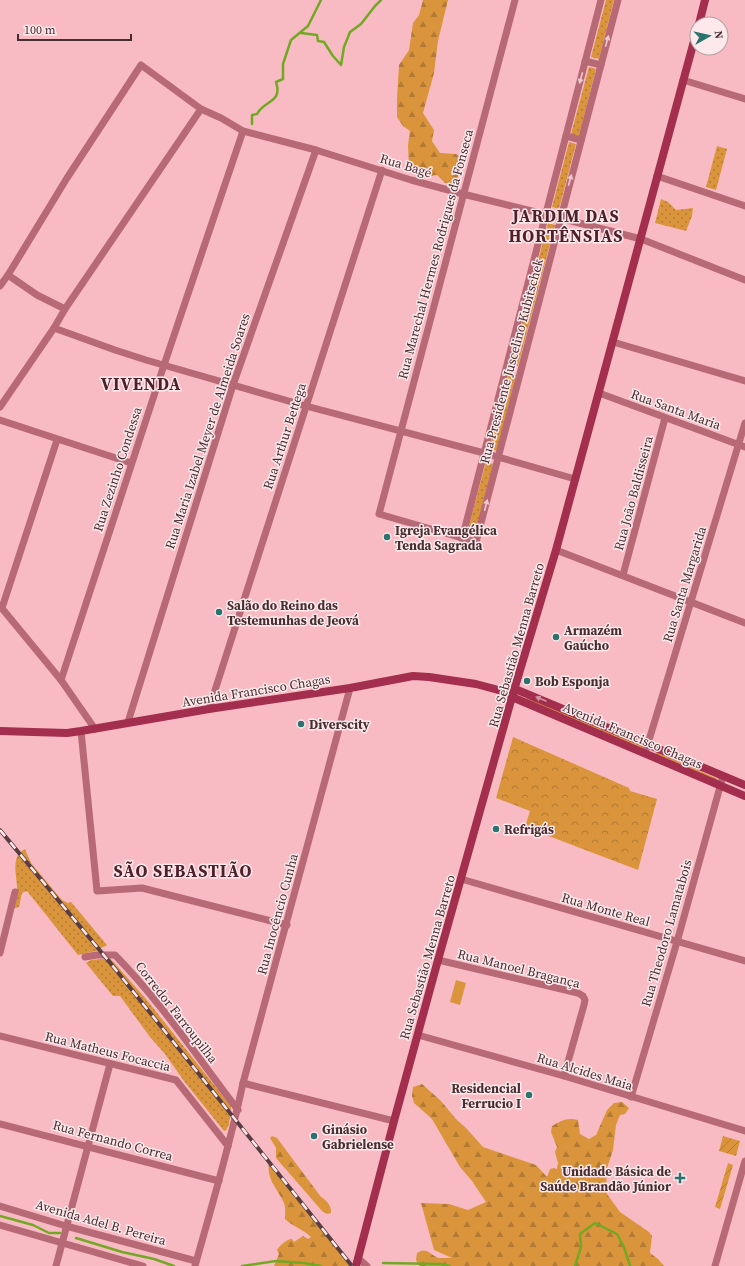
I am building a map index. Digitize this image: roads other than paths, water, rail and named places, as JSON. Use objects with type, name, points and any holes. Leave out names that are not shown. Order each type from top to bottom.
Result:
[{"type":"main road","points":[[701,16],[705,0]]},
{"type":"main road","name":"Rua Sebastião Menna Barreto","points":[[357,1262],[438,960],[556,550],[690,56]]},
{"type":"main road","name":"Avenida Francisco Chagas","points":[[0,731],[81,731],[209,709],[350,688],[414,676],[429,677],[476,684],[514,693],[648,744],[745,785]]},
{"type":"main road","name":"Avenida Francisco Chagas","points":[[514,693],[645,753],[745,796]]},
{"type":"street","name":"Rua Marechal Hermes Rodrigues da Fonseca","points":[[462,538],[379,514],[515,0]]},
{"type":"street","name":"Rua Presidente Juscelino Kubitschek","points":[[601,0],[462,538],[476,542],[618,0]]},
{"type":"street","points":[[585,61],[601,65]]},
{"type":"street","name":"Rua Bagé","points":[[8,275],[67,178],[141,64],[201,109],[243,130],[316,150],[411,180],[641,239],[745,280]]},
{"type":"street","points":[[683,80],[745,99]]},
{"type":"street","points":[[0,407],[201,109]]},
{"type":"street","name":"Rua Zezinho Condessa","points":[[61,680],[243,130]]},
{"type":"street","points":[[566,136],[581,140]]},
{"type":"street","name":"Rua Maria Izabel Meyer de Almeida Soares","points":[[128,722],[233,385],[316,150]]},
{"type":"street","name":"Rua Arthur Bettega","points":[[209,709],[382,170]]},
{"type":"street","points":[[657,176],[745,206]]},
{"type":"street","points":[[0,286],[8,275],[37,295],[65,309]]},
{"type":"street","points":[[54,328],[115,350],[233,385],[575,479]]},
{"type":"street","points":[[613,342],[745,381]]},
{"type":"street","points":[[506,368],[520,371]]},
{"type":"street","name":"Rua Santa Maria","points":[[599,393],[742,445]]},
{"type":"street","name":"Rua João Baldisseira","points":[[623,575],[665,418]]},
{"type":"street","points":[[0,420],[57,440],[132,463]]},
{"type":"street","name":"Rua Santa Margarida","points":[[645,753],[691,601],[742,445],[745,422]]},
{"type":"street","points":[[57,440],[1,607],[61,680],[95,729]]},
{"type":"street","points":[[556,550],[745,623]]},
{"type":"street","name":"Rua Inocêncio Cunha","points":[[196,1263],[350,688]]},
{"type":"street","points":[[81,731],[97,891],[142,888],[287,925]]},
{"type":"street","name":"Rua Theodoro Lamatabois","points":[[631,1097],[677,942],[723,776]]},
{"type":"street","name":"Rua Monte Real","points":[[461,879],[745,961]]},
{"type":"street","points":[[0,953],[15,892]]},
{"type":"street","name":"Corredor Farroupilha","points":[[85,957],[97,954],[115,955],[128,968],[169,1018],[238,1110]]},
{"type":"street","name":"Rua Manoel Bragança","points":[[438,960],[578,993],[583,996],[585,1000],[584,1005],[564,1076]]},
{"type":"street","name":"Rua Alcides Maia","points":[[418,1035],[564,1076],[745,1131]]},
{"type":"street","name":"Rua Matheus Focaccia","points":[[0,1036],[176,1080],[228,1146]]},
{"type":"street","points":[[56,1266],[110,1064]]},
{"type":"street","points":[[243,1084],[394,1121]]},
{"type":"street","name":"Rua Fernando Correa","points":[[0,1124],[219,1181]]},
{"type":"street","points":[[715,1266],[745,1161]]},
{"type":"street","name":"Avenida Adel B. Pereira","points":[[0,1206],[196,1263]]},
{"type":"street","points":[[0,1225],[143,1266]]},
{"type":"street","points":[[357,1262],[367,1266]]},
{"type":"waterway","points":[[252,124],[252,115],[257,114],[260,109],[275,98],[277,94],[276,82],[283,79],[283,64],[291,40],[308,26],[321,0]]},
{"type":"waterway","points":[[301,33],[317,35],[318,41],[324,42],[341,65],[344,47],[350,32],[361,24],[381,0]]},
{"type":"waterway","points":[[0,1216],[33,1225],[49,1233],[60,1233]]},
{"type":"waterway","points":[[575,1266],[581,1247],[580,1234],[595,1223],[617,1234],[624,1247],[630,1266]]},
{"type":"waterway","points":[[76,1238],[122,1252],[154,1259],[174,1266]]},
{"type":"waterway","points":[[242,1266],[276,1261],[321,1266]]},
{"type":"waterway","points":[[383,1263],[441,1264],[450,1266]]},
{"type":"railway","points":[[0,830],[112,965],[352,1266]]},
{"type":"place","name":"Igreja Evangélica Tenda Sagrada","points":[[387,537]]},
{"type":"place","name":"Salão do Reino das Testemunhas de Jeová","points":[[219,612]]},
{"type":"place","name":"Armazém Gaúcho","points":[[556,637]]},
{"type":"place","name":"Bob Esponja","points":[[527,681]]},
{"type":"place","name":"Diverscity","points":[[301,724]]},
{"type":"place","name":"Refrigás","points":[[496,829]]},
{"type":"place","name":"Residencial Ferrucio I","points":[[529,1095]]},
{"type":"place","name":"Ginásio Gabrielense","points":[[314,1136]]},
{"type":"place","name":"Unidade Básica de Saúde Brandão Júnior","points":[[680,1178]]},
{"type":"district","name":"JARDIM DAS HORTÊNSIAS","points":[[566,226]]},
{"type":"district","name":"VIVENDA","points":[[141,384]]},
{"type":"district","name":"SÃO SEBASTIÃO","points":[[183,871]]}]
